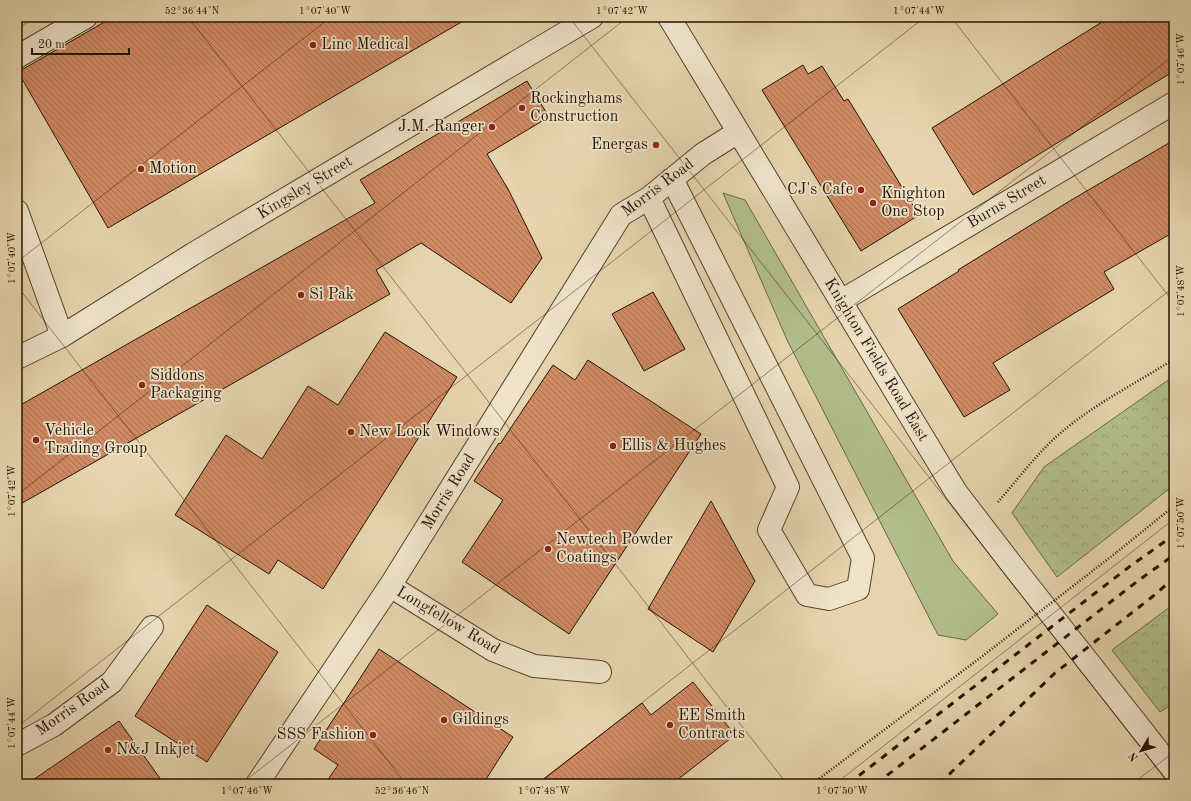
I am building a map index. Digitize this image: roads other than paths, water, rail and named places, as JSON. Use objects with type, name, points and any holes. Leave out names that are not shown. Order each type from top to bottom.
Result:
[{"type":"street","points":[[17,57],[86,17]]},
{"type":"street","name":"Kingsley Street","points":[[17,358],[62,336],[193,254],[592,17]]},
{"type":"street","name":"Knighton Fields Road East","points":[[669,17],[956,492],[1174,771]]},
{"type":"street","name":"Burns Street","points":[[841,300],[1174,103]]},
{"type":"street","name":"Morris Road","points":[[257,784],[390,586],[621,215],[649,198],[702,154],[738,132]]},
{"type":"street","points":[[649,198],[788,486],[770,530],[807,595],[829,599],[858,588],[863,558],[672,179]]},
{"type":"street","points":[[17,211],[62,336]]},
{"type":"street","name":"Longfellow Road","points":[[390,586],[494,650],[534,666],[600,672]]},
{"type":"street","name":"Morris Road","points":[[17,745],[54,725],[112,682],[152,627]]},
{"type":"railway","points":[[848,784],[1129,567],[1174,535]]},
{"type":"railway","points":[[876,784],[1139,580],[1174,555]]},
{"type":"railway","points":[[939,784],[1055,673],[1174,578]]},
{"type":"place","name":"Linc Medical","points":[[313,45]]},
{"type":"place","name":"Rockinghams Construction","points":[[522,108]]},
{"type":"place","name":"J.M. Ranger","points":[[492,127]]},
{"type":"place","name":"Energas","points":[[656,145]]},
{"type":"place","name":"Motion","points":[[141,169]]},
{"type":"place","name":"CJ's Cafe","points":[[861,190]]},
{"type":"place","name":"Knighton One Stop","points":[[873,203]]},
{"type":"place","name":"Si Pak","points":[[301,295]]},
{"type":"place","name":"Siddons Packaging","points":[[142,385]]},
{"type":"place","name":"New Look Windows","points":[[351,432]]},
{"type":"place","name":"Vehicle Trading Group","points":[[36,440]]},
{"type":"place","name":"Ellis & Hughes","points":[[613,446]]},
{"type":"place","name":"Newtech Powder Coatings","points":[[548,549]]},
{"type":"place","name":"Gildings","points":[[444,720]]},
{"type":"place","name":"EE Smith Contracts","points":[[670,725]]},
{"type":"place","name":"SSS Fashion","points":[[373,735]]},
{"type":"place","name":"N&J Inkjet","points":[[108,750]]}]
